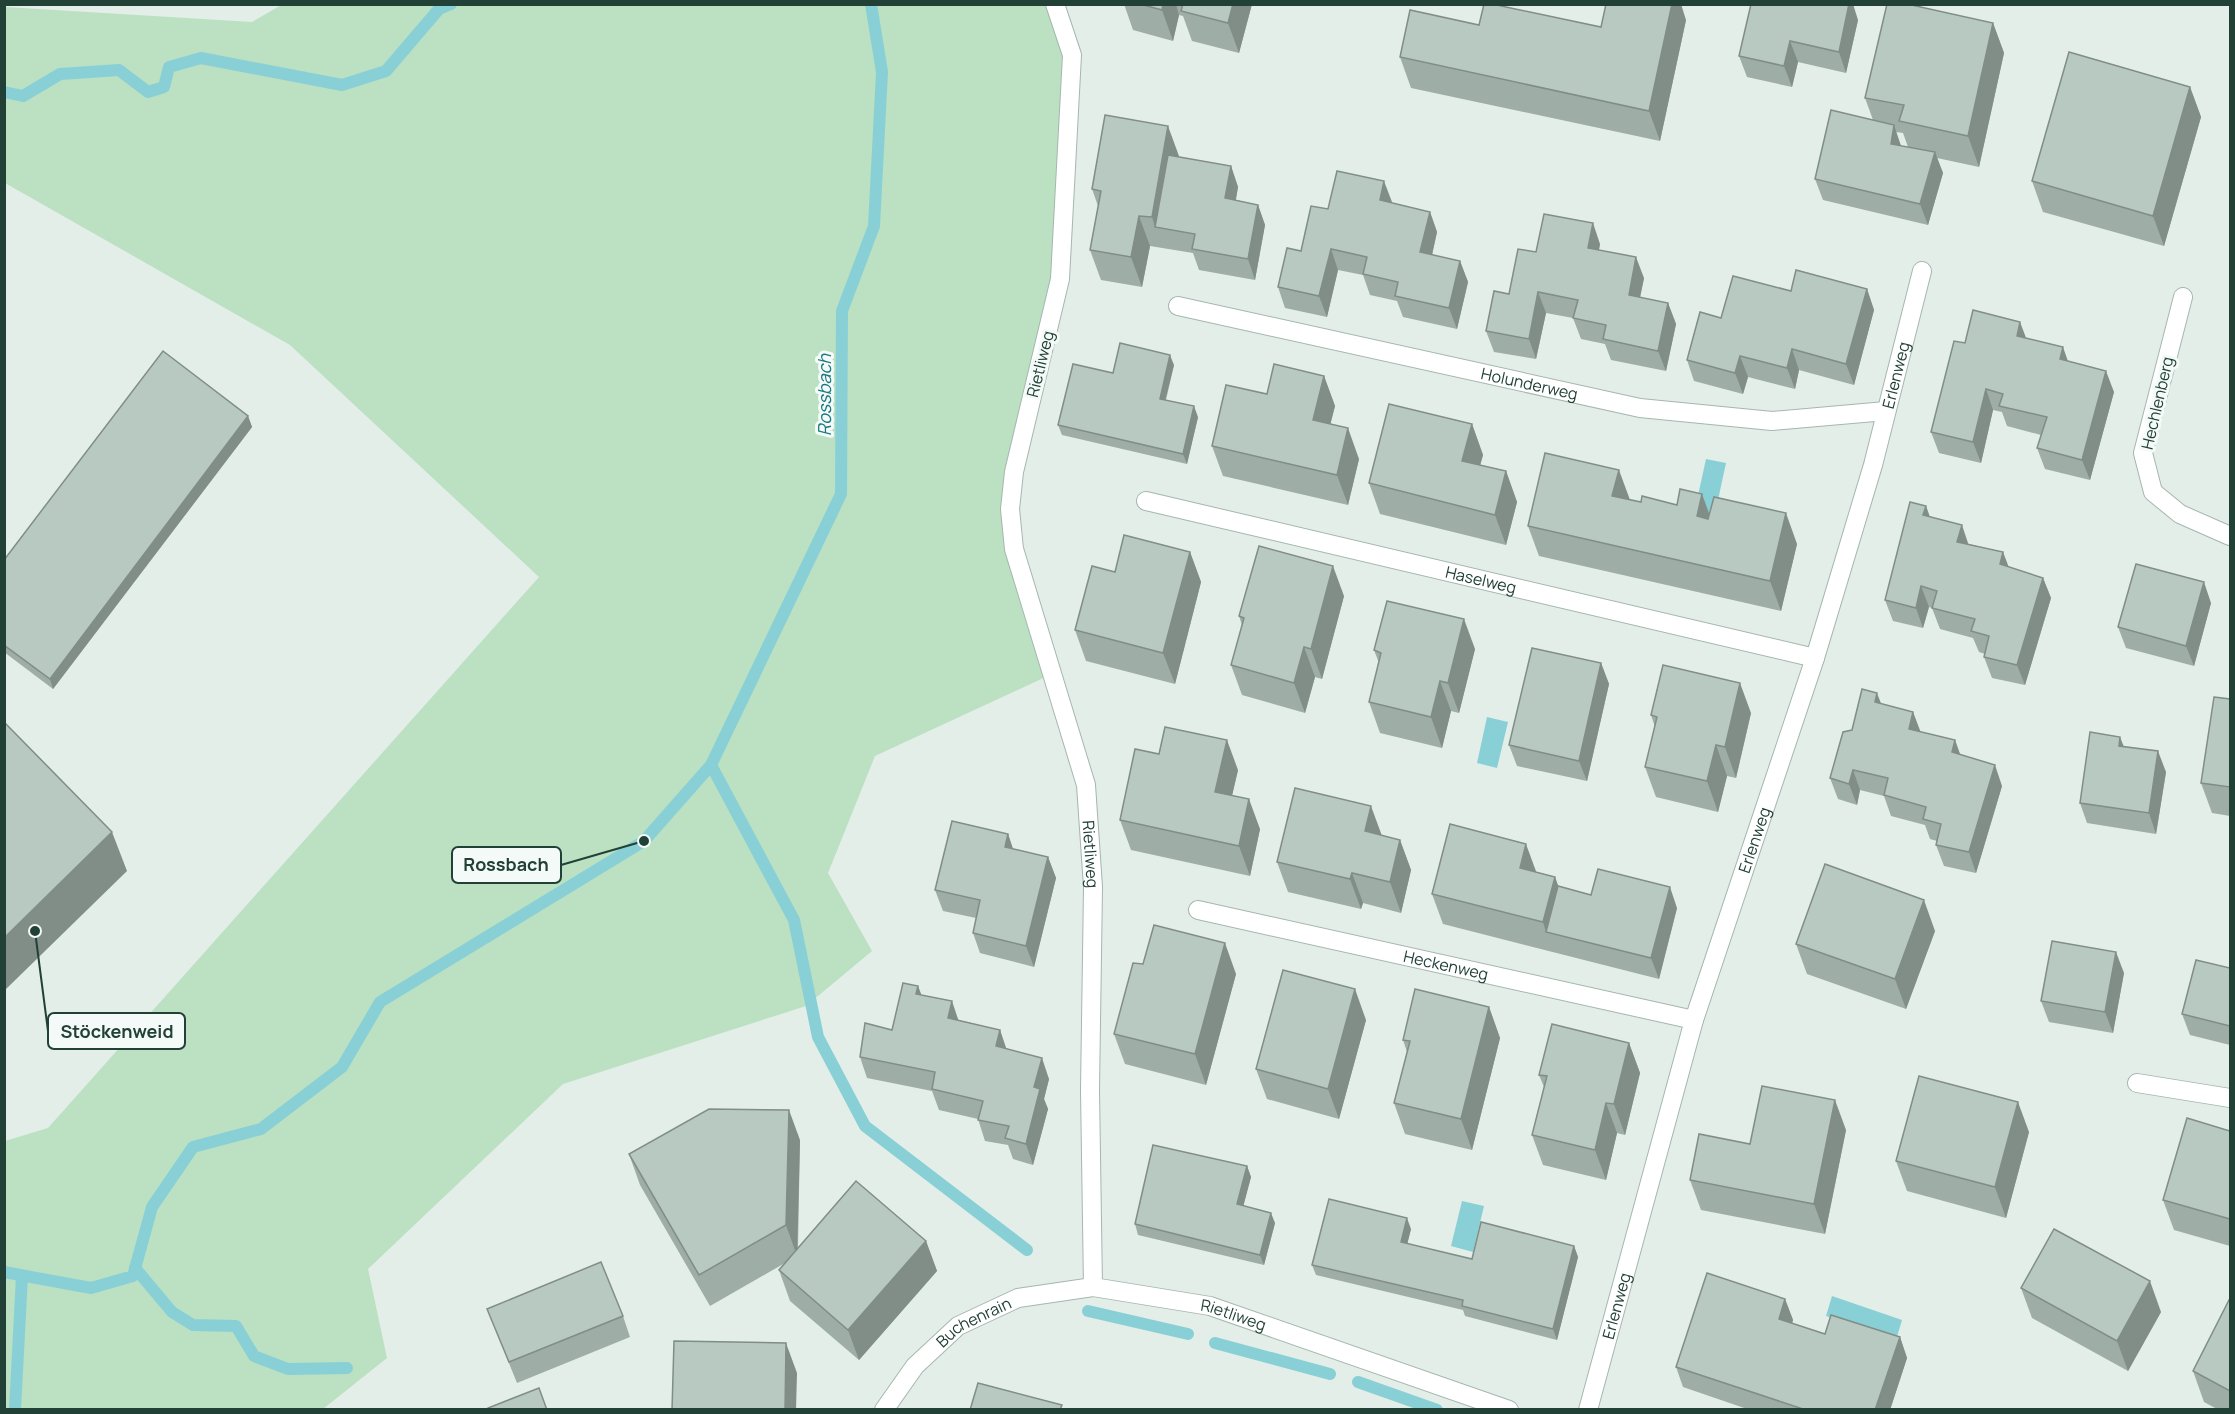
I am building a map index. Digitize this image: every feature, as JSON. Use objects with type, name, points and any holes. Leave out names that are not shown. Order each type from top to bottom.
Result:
[{"type":"street","name":"Rietliweg","points":[[1055,4],[1072,55],[1060,279],[1014,472],[1010,509],[1014,549],[1086,785],[1093,887],[1090,1090],[1093,1287],[1210,1306],[1509,1410]]},
{"type":"street","name":"Erlenweg","points":[[1588,1410],[1694,1020],[1815,658],[1873,465],[1922,271]]},
{"type":"street","name":"Hechlenberg","points":[[2183,297],[2143,453],[2152,492],[2180,514],[2230,536]]},
{"type":"street","name":"Holunderweg","points":[[1178,306],[1640,408],[1772,421],[1886,411]]},
{"type":"street","name":"Haselweg","points":[[1146,501],[1815,658]]},
{"type":"street","name":"Heckenweg","points":[[1198,910],[1694,1020]]},
{"type":"street","points":[[2137,1083],[2230,1098]]},
{"type":"street","name":"Buchenrain","points":[[884,1410],[915,1366],[958,1326],[1018,1298],[1093,1287]]},
{"type":"green space","points":[[283,4],[1055,4],[1072,55],[1060,279],[1014,473],[1014,549],[1052,674],[875,756],[828,873],[872,951],[806,1006],[563,1084],[368,1269],[387,1358],[323,1409],[5,1409],[5,1141],[48,1128],[539,577],[290,345],[5,183],[5,7],[252,22]]},
{"type":"water","points":[[1706,459],[1726,463],[1715,514],[1695,509]]},
{"type":"water","points":[[1487,717],[1508,722],[1497,768],[1477,763]]},
{"type":"water","points":[[1462,1201],[1484,1206],[1473,1252],[1451,1246]]},
{"type":"water","points":[[1832,1296],[1902,1320],[1896,1340],[1826,1316]]},
{"type":"building","points":[[1140,4],[1163,4],[1162,10]]},
{"type":"building","points":[[1183,4],[1233,4],[1228,23],[1181,11]]},
{"type":"building","points":[[1484,4],[1601,27],[1606,4],[1672,4],[1649,111],[1400,57],[1410,10],[1479,25]]},
{"type":"building","points":[[1751,4],[1849,4],[1839,52],[1790,41],[1784,66],[1739,56]]},
{"type":"building","points":[[1887,4],[1907,4],[1993,23],[1968,136],[1899,121],[1904,105],[1865,98]]},
{"type":"building","points":[[2069,52],[2190,87],[2153,216],[2032,181]]},
{"type":"building","points":[[1831,110],[1894,125],[1891,144],[1935,152],[1920,204],[1815,179]]},
{"type":"building","points":[[1105,115],[1168,126],[1152,217],[1139,216],[1131,257],[1090,250],[1101,191],[1092,189]]},
{"type":"building","points":[[1168,155],[1231,166],[1225,198],[1258,205],[1248,259],[1192,249],[1195,234],[1155,227]]},
{"type":"building","points":[[1337,171],[1384,181],[1380,200],[1430,212],[1420,252],[1460,261],[1449,308],[1395,296],[1398,282],[1363,274],[1367,257],[1331,249],[1319,296],[1278,287],[1287,248],[1301,251],[1311,206],[1328,209]]},
{"type":"building","points":[[1544,214],[1593,223],[1588,248],[1636,257],[1629,295],[1668,303],[1658,351],[1603,339],[1606,325],[1573,318],[1578,300],[1538,292],[1529,339],[1486,331],[1494,291],[1509,294],[1518,249],[1536,252]]},
{"type":"building","points":[[1796,270],[1867,289],[1846,364],[1792,349],[1787,368],[1740,356],[1735,373],[1687,360],[1700,312],[1721,318],[1733,276],[1791,291]]},
{"type":"building","points":[[1973,310],[2020,322],[2017,336],[2063,347],[2060,359],[2106,371],[2082,460],[2037,448],[2047,417],[1999,406],[2003,394],[1986,389],[1973,442],[1931,432],[1954,341],[1965,343]]},
{"type":"building","points":[[1120,343],[1170,355],[1160,399],[1194,406],[1183,454],[1058,425],[1073,364],[1113,373]]},
{"type":"building","points":[[163,351],[248,416],[50,679],[4,645],[4,560]]},
{"type":"building","points":[[1274,364],[1324,376],[1313,420],[1348,428],[1337,475],[1212,446],[1226,385],[1267,394]]},
{"type":"building","points":[[1389,404],[1472,424],[1462,461],[1506,471],[1495,515],[1369,483]]},
{"type":"building","points":[[1545,453],[1619,470],[1612,496],[1641,502],[1642,496],[1677,505],[1680,489],[1702,494],[1697,516],[1708,519],[1714,497],[1786,513],[1770,581],[1528,526]]},
{"type":"building","points":[[1910,502],[1926,506],[1923,515],[1962,525],[1957,542],[2003,552],[2000,564],[2043,578],[2017,665],[1984,657],[1989,636],[1971,631],[1975,619],[1932,608],[1937,591],[1921,586],[1916,608],[1885,600]]},
{"type":"building","points":[[1124,535],[1190,552],[1163,653],[1075,630],[1092,566],[1115,572]]},
{"type":"building","points":[[1259,546],[1333,566],[1311,649],[1304,647],[1294,683],[1231,665],[1244,618],[1239,616]]},
{"type":"building","points":[[2136,564],[2204,582],[2186,646],[2118,627]]},
{"type":"building","points":[[1387,601],[1464,619],[1448,683],[1440,681],[1431,717],[1369,702],[1381,653],[1374,650]]},
{"type":"building","points":[[1532,648],[1601,663],[1579,761],[1509,745]]},
{"type":"building","points":[[1663,665],[1740,683],[1725,747],[1716,745],[1707,781],[1645,767],[1657,717],[1651,715]]},
{"type":"building","points":[[1862,689],[1877,693],[1875,702],[1913,712],[1909,729],[1955,740],[1952,752],[1995,765],[1969,852],[1936,845],[1941,824],[1923,819],[1926,807],[1884,795],[1888,778],[1853,770],[1849,784],[1830,778],[1843,732],[1852,730]]},
{"type":"building","points":[[2214,697],[2230,699],[2230,787],[2201,783]]},
{"type":"building","points":[[4,723],[112,832],[4,938]]},
{"type":"building","points":[[1165,727],[1227,740],[1215,792],[1249,799],[1239,846],[1120,820],[1135,749],[1159,754]]},
{"type":"building","points":[[2090,732],[2120,737],[2119,746],[2158,751],[2149,813],[2080,803]]},
{"type":"building","points":[[1295,788],[1371,806],[1365,831],[1400,840],[1390,882],[1352,873],[1350,879],[1277,862]]},
{"type":"building","points":[[952,821],[1008,834],[1005,847],[1048,857],[1026,946],[973,933],[980,900],[935,890]]},
{"type":"building","points":[[1450,824],[1526,844],[1520,868],[1555,877],[1543,922],[1432,894]]},
{"type":"building","points":[[1825,864],[1924,900],[1895,979],[1796,944]]},
{"type":"building","points":[[1598,869],[1670,887],[1651,958],[1546,932],[1558,886],[1591,895]]},
{"type":"building","points":[[1154,925],[1225,943],[1195,1054],[1114,1034],[1133,963],[1143,964]]},
{"type":"building","points":[[2052,941],[2116,952],[2105,1012],[2041,1001]]},
{"type":"building","points":[[2196,960],[2230,968],[2230,1026],[2182,1014]]},
{"type":"building","points":[[1283,970],[1355,989],[1328,1089],[1256,1069]]},
{"type":"building","points":[[903,983],[918,986],[916,994],[952,1001],[948,1018],[1000,1030],[996,1046],[1042,1058],[1034,1087],[1040,1089],[1026,1144],[1005,1138],[1009,1126],[978,1120],[983,1101],[932,1089],[935,1072],[860,1057],[865,1023],[892,1030]]},
{"type":"building","points":[[1415,989],[1489,1007],[1461,1119],[1394,1103],[1410,1041],[1403,1040]]},
{"type":"building","points":[[1552,1024],[1629,1043],[1614,1104],[1606,1103],[1595,1150],[1532,1135],[1547,1076],[1539,1075]]},
{"type":"building","points":[[1919,1076],[2018,1102],[1995,1187],[1896,1161]]},
{"type":"building","points":[[1762,1086],[1835,1100],[1814,1204],[1690,1180],[1699,1134],[1750,1144]]},
{"type":"building","points":[[709,1109],[789,1110],[786,1225],[699,1275],[629,1154]]},
{"type":"building","points":[[2187,1118],[2230,1131],[2230,1219],[2163,1200]]},
{"type":"building","points":[[1153,1145],[1247,1166],[1237,1204],[1271,1213],[1260,1255],[1135,1224]]},
{"type":"building","points":[[856,1181],[926,1241],[848,1330],[779,1270]]},
{"type":"building","points":[[1329,1199],[1407,1218],[1401,1242],[1472,1259],[1481,1222],[1574,1246],[1553,1329],[1462,1306],[1463,1300],[1312,1265]]},
{"type":"building","points":[[2054,1229],[2150,1281],[2117,1341],[2021,1288]]},
{"type":"building","points":[[601,1262],[623,1316],[509,1362],[487,1309]]},
{"type":"building","points":[[1707,1273],[1785,1299],[1779,1319],[1825,1334],[1831,1315],[1900,1337],[1875,1410],[1806,1410],[1676,1367]]},
{"type":"building","points":[[2230,1298],[2230,1391],[2193,1371]]},
{"type":"building","points":[[674,1341],[786,1343],[785,1410],[672,1410]]},
{"type":"building","points":[[978,1383],[1062,1405],[1060,1410],[970,1410]]},
{"type":"building","points":[[539,1388],[547,1410],[488,1410],[488,1408]]},
{"type":"waterway","points":[[4,92],[23,96],[60,74],[119,70],[148,92],[164,87],[169,67],[201,58],[342,85],[386,71],[439,9],[451,4]]},
{"type":"waterway","name":"Rossbach","points":[[4,1272],[91,1288],[133,1276],[152,1207],[193,1147],[261,1129],[342,1067],[380,1002],[644,841],[711,765],[841,494],[842,311],[874,226],[882,72],[871,4]]},
{"type":"waterway","points":[[711,765],[794,920],[818,1037],[865,1126],[1027,1250]]},
{"type":"waterway","points":[[135,1268],[172,1312],[193,1325],[236,1326],[254,1356],[288,1369],[347,1368]]},
{"type":"waterway","points":[[15,1410],[22,1276]]},
{"type":"waterway","points":[[1088,1311],[1188,1334]]},
{"type":"waterway","points":[[1215,1343],[1330,1374]]},
{"type":"waterway","points":[[1358,1382],[1437,1410]]},
{"type":"place","name":"Rossbach","points":[[644,841]]},
{"type":"place","name":"Stöckenweid","points":[[35,931]]}]
